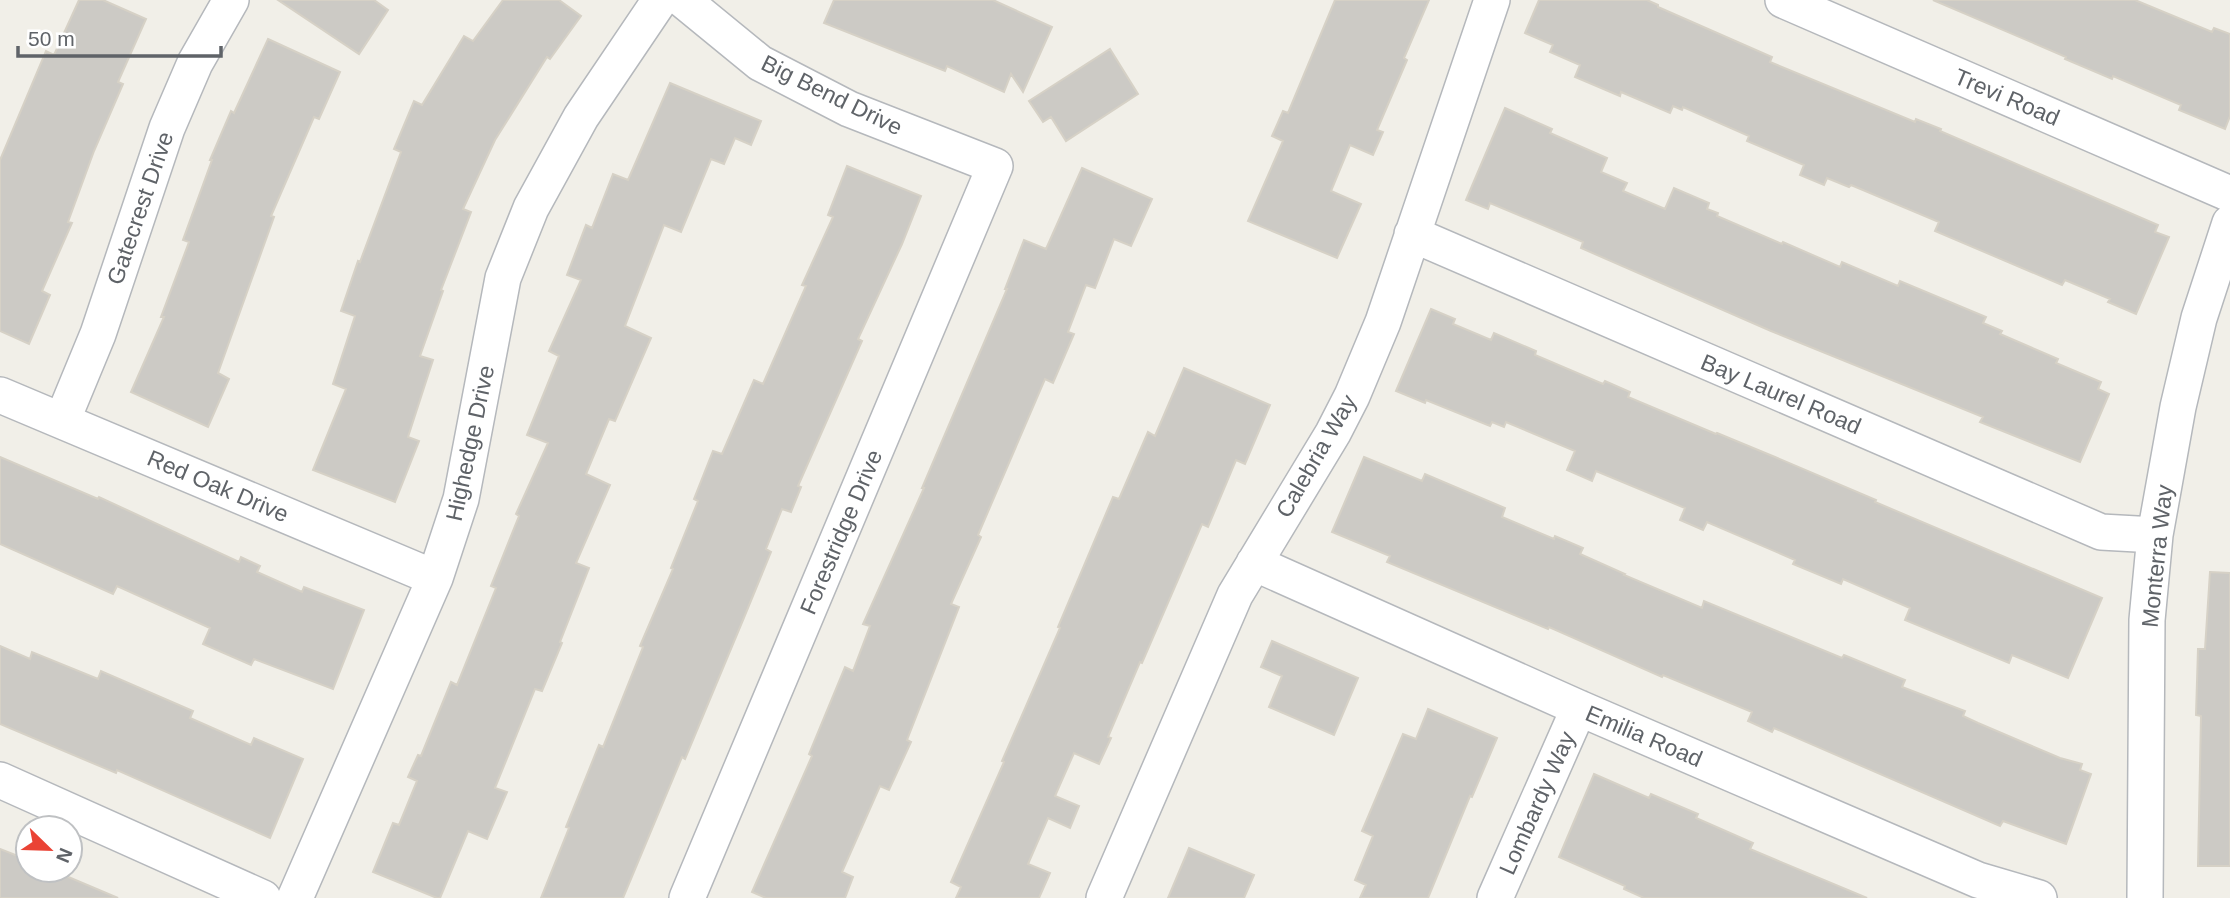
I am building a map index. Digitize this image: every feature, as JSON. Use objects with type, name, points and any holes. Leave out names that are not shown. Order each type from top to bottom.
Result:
[{"type":"street","name":"Gatecrest Drive","points":[[62,421],[98,334],[167,128],[195,63],[231,0]]},
{"type":"street","name":"Highedge Drive","points":[[295,898],[435,578],[461,499],[503,278],[531,208],[580,117],[660,0]]},
{"type":"street","name":"Big Bend Drive","points":[[682,0],[760,63],[849,109],[995,166]]},
{"type":"street","name":"Calebria Way","points":[[1104,898],[1236,596],[1333,433],[1352,396],[1383,322],[1492,0]]},
{"type":"street","name":"Trevi Road","points":[[1783,0],[2230,194]]},
{"type":"street","name":"Forestridge Drive","points":[[688,898],[995,166]]},
{"type":"street","name":"Monterra Way","points":[[2145,898],[2147,620],[2155,535],[2178,407],[2199,318],[2230,223]]},
{"type":"street","name":"Bay Laurel Road","points":[[1412,234],[2101,532],[2155,535]]},
{"type":"street","name":"Red Oak Drive","points":[[0,395],[435,578]]},
{"type":"street","name":"Emilia Road","points":[[1254,562],[1579,708],[1978,880],[2039,898]]},
{"type":"street","name":"Lombardy Way","points":[[1495,898],[1579,708]]},
{"type":"street","points":[[0,780],[263,898]]},
{"type":"building","points":[[79,0],[103,0],[146,19],[118,82],[123,84],[94,151],[68,222],[72,223],[42,291],[50,295],[29,344],[0,331],[0,160],[46,51],[54,55]]},
{"type":"building","points":[[278,0],[374,0],[388,10],[359,54]]},
{"type":"building","points":[[503,0],[559,0],[581,16],[550,59],[547,57],[495,140],[463,209],[471,212],[441,290],[443,291],[420,356],[433,360],[408,437],[419,441],[395,502],[313,470],[346,389],[333,384],[355,316],[341,311],[401,152],[394,149],[414,101],[422,105],[464,36],[473,41]]},
{"type":"building","points":[[834,0],[993,0],[1052,27],[1023,92],[1011,74],[1004,92],[947,66],[945,71],[824,23]]},
{"type":"building","points":[[1335,0],[1429,0],[1377,130],[1383,132],[1373,155],[1350,145],[1331,191],[1361,204],[1337,258],[1248,221],[1283,141],[1272,136],[1283,111],[1288,113]]},
{"type":"building","points":[[1539,0],[1647,0],[1772,57],[1770,62],[1915,122],[1916,119],[1941,129],[1940,131],[2158,225],[2155,232],[2169,237],[2136,314],[2108,302],[2110,299],[2065,280],[2062,285],[1935,231],[1939,222],[1851,185],[1849,187],[1827,178],[1824,185],[1800,175],[1804,165],[1747,141],[1749,136],[1683,107],[1682,110],[1673,106],[1670,113],[1621,92],[1620,96],[1575,77],[1580,65],[1550,52],[1553,45],[1525,33]]},
{"type":"building","points":[[1933,0],[2135,0],[2212,32],[2214,28],[2230,34],[2230,116],[2225,129],[2179,110],[2181,105],[2113,76],[2112,79]]},
{"type":"building","points":[[268,39],[340,72],[319,119],[314,117],[271,216],[274,217],[218,373],[229,379],[208,427],[131,392],[164,317],[161,317],[189,242],[183,240],[210,160],[231,111],[234,113]]},
{"type":"building","points":[[1110,49],[1138,94],[1066,141],[1051,117],[1043,122],[1029,101]]},
{"type":"building","points":[[670,83],[761,121],[751,145],[735,138],[724,164],[711,159],[681,232],[664,225],[625,326],[651,338],[615,421],[609,419],[586,474],[610,485],[576,563],[589,568],[542,691],[535,689],[495,788],[507,792],[487,839],[468,831],[440,898],[437,898],[373,872],[393,823],[399,825],[417,781],[408,777],[418,755],[421,756],[451,682],[457,685],[496,588],[491,586],[519,516],[516,514],[548,443],[527,435],[559,356],[549,351],[581,280],[567,275],[586,225],[592,228],[613,174],[628,180]]},
{"type":"building","points":[[1505,108],[1552,129],[1550,133],[1607,158],[1601,172],[1627,183],[1623,191],[1665,209],[1674,188],[1709,203],[1707,209],[1718,213],[1717,216],[1782,244],[1783,242],[1840,267],[1842,262],[1898,286],[1900,281],[1986,317],[1983,323],[2002,331],[2000,334],[2058,359],[2056,363],[2101,382],[2098,389],[2109,394],[2080,462],[1980,422],[1983,417],[1771,331],[1581,248],[1583,242],[1490,203],[1488,209],[1466,200]]},
{"type":"building","points":[[847,166],[921,196],[858,339],[862,341],[798,486],[801,487],[791,512],[782,509],[766,549],[771,552],[685,759],[682,757],[623,898],[541,898],[599,745],[603,747],[643,647],[640,646],[673,569],[671,568],[698,501],[694,499],[713,451],[722,454],[754,380],[763,384],[806,286],[802,285],[833,217],[828,215]]},
{"type":"building","points":[[1082,168],[1152,199],[1131,246],[1114,239],[1095,288],[1086,285],[1068,332],[1074,334],[1053,383],[1045,379],[951,604],[959,607],[907,740],[911,742],[889,790],[880,786],[842,872],[853,877],[845,898],[766,898],[752,892],[812,756],[809,754],[845,667],[853,671],[870,626],[863,624],[924,488],[1007,289],[1024,240],[1046,249]]},
{"type":"building","points":[[1431,309],[1455,319],[1453,324],[1491,340],[1494,333],[1536,351],[1535,355],[1603,384],[1605,381],[1630,392],[1628,397],[1775,457],[2102,598],[2068,678],[2012,655],[2009,663],[1905,620],[1910,608],[1843,579],[1841,584],[1793,564],[1795,560],[1707,522],[1703,530],[1680,520],[1685,508],[1596,471],[1592,481],[1567,470],[1575,451],[1506,422],[1504,427],[1492,422],[1490,426],[1396,391]]},
{"type":"building","points":[[1184,368],[1270,405],[1245,464],[1236,460],[1208,527],[1202,524],[1142,663],[1140,662],[1099,764],[1074,753],[1055,796],[1079,806],[1070,828],[1048,818],[1028,864],[1050,873],[1039,898],[956,898],[961,887],[951,882],[1004,762],[1002,761],[1113,497],[1119,499],[1148,432],[1155,436]]},
{"type":"building","points":[[0,457],[98,499],[99,497],[239,562],[241,557],[260,566],[257,572],[302,592],[304,587],[364,610],[333,689],[254,659],[251,665],[203,644],[210,628],[117,586],[113,594],[0,544]]},
{"type":"building","points":[[1364,457],[1422,481],[1425,474],[1505,508],[1502,517],[1583,548],[1580,554],[1624,575],[1702,608],[1704,601],[1842,658],[1844,655],[1905,680],[1902,687],[1965,711],[1963,716],[2060,758],[2082,764],[2080,770],[2091,774],[2066,844],[2003,821],[2000,826],[1774,728],[1772,732],[1748,721],[1752,712],[1387,562],[1390,556],[1332,532]]},
{"type":"building","points":[[2210,572],[2230,573],[2230,866],[2198,866],[2201,716],[2196,715],[2198,649],[2205,649]]},
{"type":"building","points":[[1272,641],[1358,678],[1334,735],[1269,707],[1282,676],[1261,667]]},
{"type":"building","points":[[0,646],[30,659],[32,652],[98,679],[101,671],[193,711],[190,718],[251,745],[254,738],[303,759],[270,838],[117,770],[116,773],[0,724]]},
{"type":"building","points":[[1428,709],[1497,738],[1428,898],[1360,898],[1366,885],[1355,880],[1373,836],[1362,831],[1403,734],[1416,739]]},
{"type":"building","points":[[1594,774],[1649,798],[1651,794],[1698,814],[1696,818],[1753,843],[1750,849],[1867,898],[1644,898],[1624,889],[1625,886],[1559,857]]},
{"type":"building","points":[[1189,848],[1254,875],[1244,898],[1168,898]]},
{"type":"building","points":[[0,849],[14,854],[14,884],[84,884],[118,898],[0,898]]}]
